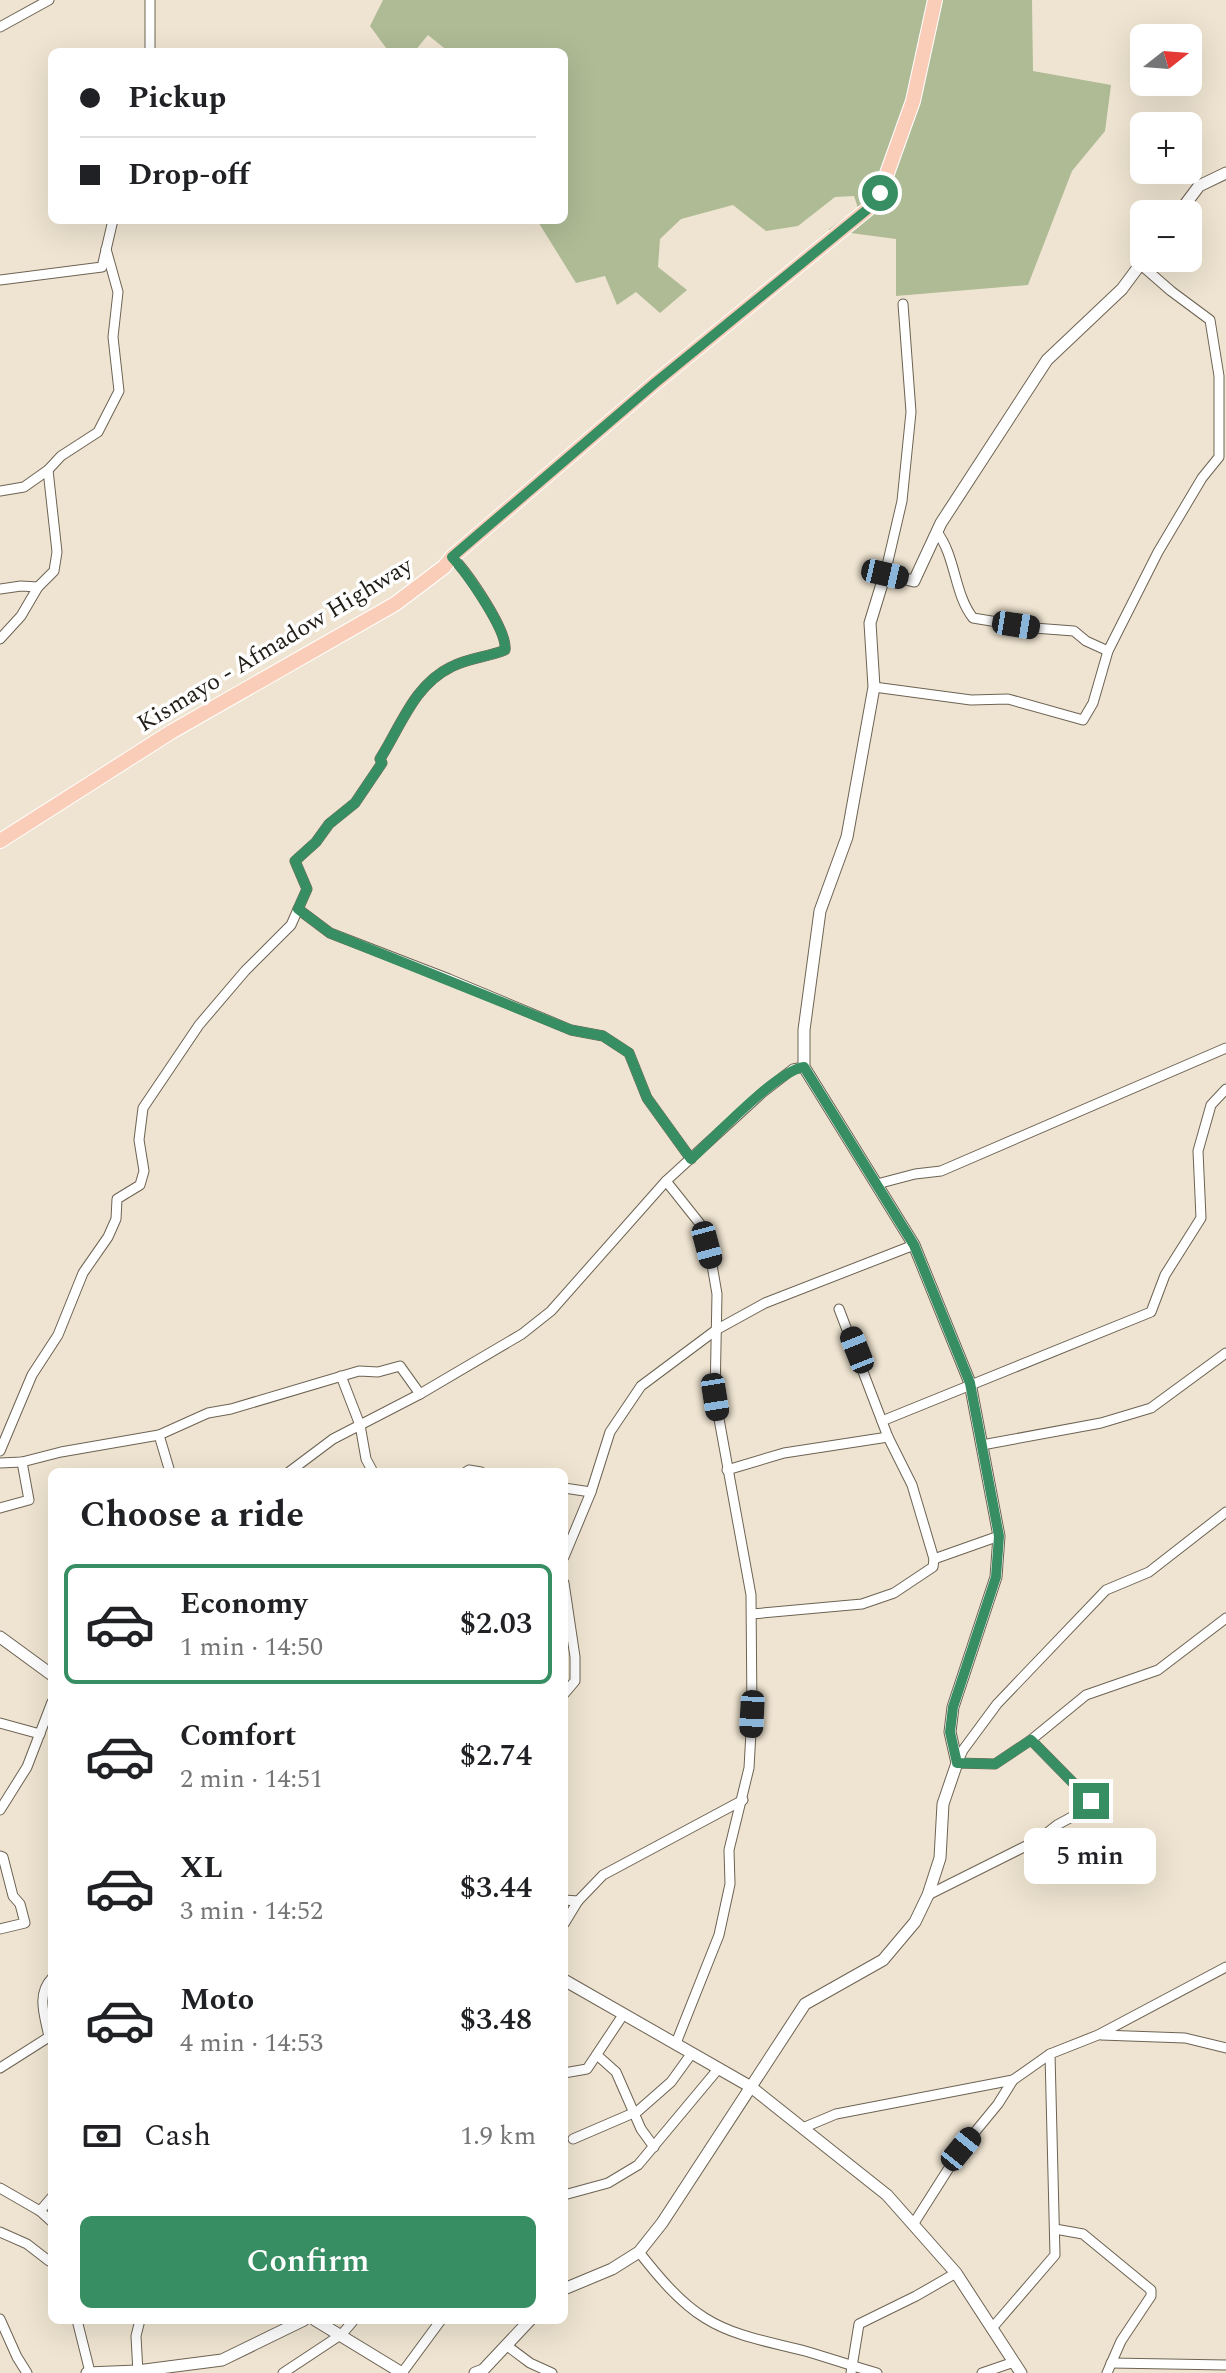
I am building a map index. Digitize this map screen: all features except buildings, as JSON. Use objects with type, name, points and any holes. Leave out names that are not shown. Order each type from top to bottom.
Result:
[{"type":"main road","name":"Kismayo - Afmadow Highway","points":[[0,841],[171,732],[395,604],[444,567],[655,383],[869,208],[880,193],[913,101],[935,0]]},
{"type":"street","points":[[0,27],[49,0]]},
{"type":"street","points":[[150,0],[150,48]]},
{"type":"street","points":[[1188,200],[1199,186],[1226,173]]},
{"type":"street","points":[[0,280],[102,267],[112,224]]},
{"type":"street","points":[[0,491],[24,487],[61,456],[98,432],[119,391],[113,337],[118,292],[106,249]]},
{"type":"street","points":[[885,574],[914,581],[937,532],[1047,360],[1122,289],[1135,272]]},
{"type":"street","points":[[874,687],[971,700],[1008,699],[1083,720],[1093,703],[1108,651],[1158,552],[1202,478],[1219,457],[1219,376],[1210,320],[1171,291],[1153,272]]},
{"type":"street","points":[[903,304],[911,412],[902,501],[870,623],[874,687],[847,837],[820,911],[804,1030],[804,1067],[914,1245],[970,1383],[999,1536],[996,1577],[953,1707],[950,1732],[957,1763]]},
{"type":"street","points":[[0,639],[21,616],[38,587],[54,571],[57,552],[48,470]]},
{"type":"street","points":[[937,532],[945,542],[965,608],[973,618],[1074,631],[1086,641],[1108,651]]},
{"type":"street","points":[[0,1451],[32,1375],[58,1335],[83,1273],[108,1237],[116,1219],[117,1199],[140,1185],[144,1171],[139,1140],[143,1108],[193,1032],[245,971],[291,925],[307,889],[295,861],[316,842],[329,824],[355,803],[382,763],[380,759],[422,687],[447,668],[505,650],[506,642],[487,607],[466,571],[452,557]]},
{"type":"street","points":[[0,589],[38,587]]},
{"type":"street","points":[[298,909],[330,933],[571,1030],[603,1036],[616,1044],[629,1053],[647,1098],[691,1159]]},
{"type":"street","points":[[877,1184],[941,1171],[1226,1048]]},
{"type":"street","points":[[294,1468],[310,1454],[522,1334],[551,1311],[666,1181],[762,1093],[793,1069],[804,1067]]},
{"type":"street","points":[[882,1421],[970,1383],[1128,1324],[1151,1312],[1165,1275],[1201,1218],[1198,1151],[1211,1105],[1226,1089]]},
{"type":"street","points":[[666,1181],[701,1225],[717,1294],[715,1397],[752,1614],[749,1768],[729,1850],[730,1884],[719,1935],[676,2043]]},
{"type":"street","points":[[568,1547],[591,1492],[610,1432],[641,1386],[716,1330],[765,1303],[914,1245]]},
{"type":"street","points":[[752,1614],[862,1604],[894,1593],[933,1567],[934,1559],[912,1485],[888,1437],[839,1309]]},
{"type":"street","points":[[982,1445],[1101,1423],[1151,1408],[1226,1353]]},
{"type":"street","points":[[0,1463],[22,1462],[159,1435],[208,1413],[359,1371],[378,1372],[400,1366],[420,1394]]},
{"type":"street","points":[[341,1376],[360,1425],[366,1459],[371,1468]]},
{"type":"street","points":[[159,1435],[169,1468]]},
{"type":"street","points":[[727,1470],[784,1453],[888,1437]]},
{"type":"street","points":[[0,1508],[29,1500],[22,1462]]},
{"type":"street","points":[[568,1489],[591,1492]]},
{"type":"street","points":[[568,2287],[612,2269],[639,2252],[662,2223],[805,2004],[883,1960],[915,1922],[940,1858],[943,1804],[957,1763],[997,1704],[1106,1590],[1149,1572],[1226,1512]]},
{"type":"street","points":[[934,1559],[999,1536]]},
{"type":"street","points":[[568,1610],[575,1681],[568,1689]]},
{"type":"street","points":[[957,1763],[995,1764],[1031,1740],[1086,1695],[1158,1670],[1226,1618]]},
{"type":"street","points":[[2,1641],[48,1671]]},
{"type":"street","points":[[0,1810],[27,1767],[48,1713]]},
{"type":"street","points":[[0,1723],[40,1734]]},
{"type":"street","points":[[928,1895],[1038,1840],[1057,1825],[1092,1806],[1091,1801],[1031,1740]]},
{"type":"street","points":[[568,1917],[578,1901],[603,1875],[743,1800]]},
{"type":"street","points":[[0,1856],[3,1857],[13,1896],[20,1904],[25,1923],[0,1929]]},
{"type":"street","points":[[568,1900],[578,1901]]},
{"type":"street","points":[[914,2223],[961,2149],[998,2104],[1013,2080],[1050,2054],[1098,2035],[1226,1967]]},
{"type":"street","points":[[568,1982],[751,2087],[887,2195],[956,2273],[1021,2373]]},
{"type":"street","points":[[48,1983],[42,1997],[48,2026]]},
{"type":"street","points":[[568,2073],[583,2071],[623,2015]]},
{"type":"street","points":[[1098,2035],[1185,2038],[1226,2048]]},
{"type":"street","points":[[0,2068],[48,2037]]},
{"type":"street","points":[[573,2139],[633,2113],[671,2082],[692,2053]]},
{"type":"street","points":[[993,2327],[1053,2260],[1056,2250],[1050,2054]]},
{"type":"street","points":[[597,2055],[616,2072],[633,2113],[654,2147]]},
{"type":"street","points":[[568,2194],[617,2179],[638,2165],[719,2068]]},
{"type":"street","points":[[805,2127],[836,2114],[1013,2080]]},
{"type":"street","points":[[0,2188],[48,2218]]},
{"type":"street","points":[[40,2211],[48,2202]]},
{"type":"street","points":[[1055,2229],[1083,2234],[1151,2290],[1151,2296],[1121,2341],[1109,2368],[1226,2365]]},
{"type":"street","points":[[0,2232],[27,2244],[48,2260]]},
{"type":"street","points":[[639,2252],[689,2306],[715,2324],[763,2342],[807,2352],[852,2370],[877,2373]]},
{"type":"street","points":[[852,2370],[859,2324],[956,2273]]},
{"type":"street","points":[[0,2319],[27,2373]]},
{"type":"street","points":[[78,2324],[88,2373],[138,2372],[222,2360],[296,2324]]},
{"type":"street","points":[[138,2372],[136,2336],[139,2324]]},
{"type":"street","points":[[323,2324],[402,2373],[438,2324]]},
{"type":"street","points":[[283,2373],[342,2334],[351,2324]]},
{"type":"street","points":[[475,2373],[483,2370],[526,2324]]},
{"type":"street","points":[[506,2345],[530,2363],[552,2373]]},
{"type":"street","points":[[982,2373],[1014,2362]]},
{"type":"green space","points":[[383,0],[1032,0],[1033,71],[1111,85],[1105,131],[1072,171],[1028,285],[896,296],[896,239],[828,230],[858,208],[854,196],[835,197],[798,226],[766,231],[733,205],[681,219],[660,239],[658,267],[687,290],[660,313],[636,292],[617,305],[605,276],[576,283],[539,224],[568,224],[568,48],[444,48],[428,35],[417,48],[386,48],[370,26]]},
{"type":"route","points":[[880,193],[869,208],[655,383],[452,557],[466,571],[507,647],[497,654],[447,668],[422,687],[380,759],[382,763],[355,803],[329,824],[316,842],[295,861],[307,889],[298,909],[330,933],[571,1030],[603,1036],[629,1053],[647,1098],[691,1159],[762,1093],[793,1069],[804,1067],[914,1245],[970,1383],[999,1536],[996,1577],[953,1707],[950,1732],[957,1763],[995,1764],[1031,1740],[1091,1801]]}]
